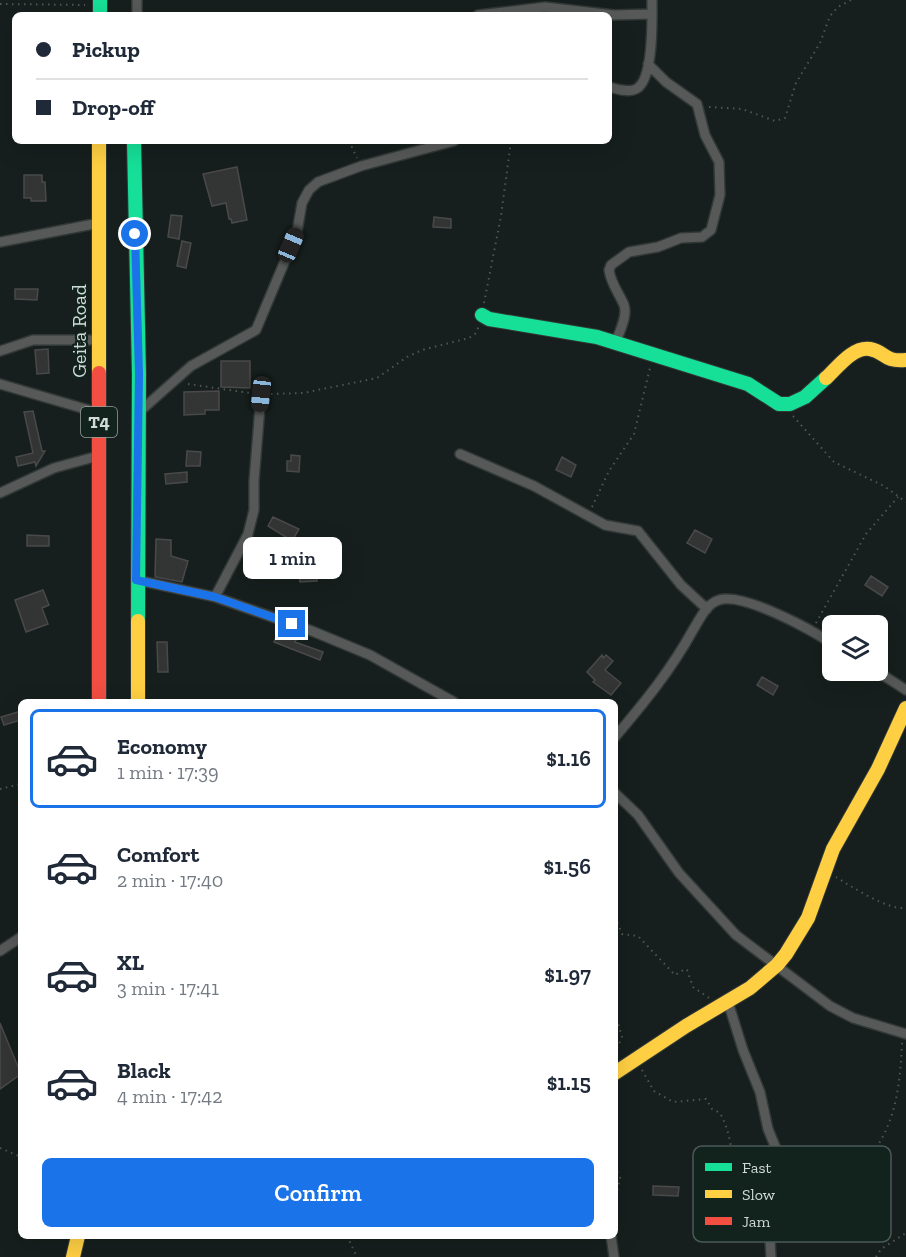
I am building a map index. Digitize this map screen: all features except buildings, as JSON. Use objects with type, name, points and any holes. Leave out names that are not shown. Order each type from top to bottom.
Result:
[{"type":"main road","name":"Geita Road","points":[[99,144],[99,699]]},
{"type":"main road","points":[[134,144],[138,413],[136,580],[138,699]]},
{"type":"main road","points":[[482,315],[489,319],[616,342],[748,384],[779,404],[800,401],[855,352],[869,349],[892,361],[906,360]]},
{"type":"main road","points":[[618,1071],[686,1026],[750,988],[777,965],[808,918],[833,849],[878,769],[906,708]]},
{"type":"main road","points":[[73,1257],[77,1239]]},
{"type":"street","points":[[612,88],[629,91],[645,82],[652,0]]},
{"type":"street","points":[[503,12],[545,7],[588,12]]},
{"type":"street","points":[[612,15],[652,14]]},
{"type":"street","points":[[616,342],[625,313],[624,305],[611,281],[609,270],[611,265],[629,252],[658,247],[681,238],[702,237],[711,230],[720,195],[719,162],[705,135],[697,104],[666,82],[648,64]]},
{"type":"street","points":[[138,413],[191,366],[256,330],[297,232],[302,203],[309,190],[318,182],[362,166],[443,144]]},
{"type":"street","points":[[0,242],[99,224]]},
{"type":"street","points":[[0,351],[33,340],[99,340]]},
{"type":"street","points":[[0,384],[99,413]]},
{"type":"street","points":[[215,597],[248,534],[254,510],[254,472],[261,394]]},
{"type":"street","points":[[460,454],[534,486],[616,528],[638,531],[681,585],[707,609]]},
{"type":"street","points":[[0,493],[54,468],[98,456]]},
{"type":"street","points":[[136,580],[215,597],[346,645],[441,699]]},
{"type":"street","points":[[618,734],[663,679],[707,609],[718,600],[733,599],[754,605],[822,638]]},
{"type":"street","points":[[888,678],[906,690]]},
{"type":"street","points":[[618,796],[638,815],[679,873],[736,935],[812,993],[852,1018],[904,1034]]},
{"type":"street","points":[[0,951],[18,939]]},
{"type":"street","points":[[724,1004],[760,1092],[768,1129],[775,1146]]},
{"type":"street","points":[[611,1239],[614,1257]]},
{"type":"street","points":[[770,1242],[771,1257]]},
{"type":"path","points":[[697,104],[720,109],[742,109],[775,121],[785,118],[796,83],[820,43],[830,16],[838,7],[851,0]]},
{"type":"path","points":[[0,4],[51,3],[100,7]]},
{"type":"path","points":[[351,144],[362,166]]},
{"type":"path","points":[[173,380],[261,394],[294,394],[377,378],[407,357],[422,350],[469,338],[478,328],[482,315],[501,216],[511,144]]},
{"type":"path","points":[[589,516],[605,478],[634,434],[653,355]]},
{"type":"path","points":[[779,404],[834,462],[849,471],[871,479],[906,502]]},
{"type":"path","points":[[812,631],[832,592],[867,534],[898,496]]},
{"type":"path","points":[[0,789],[18,785]]},
{"type":"path","points":[[825,871],[866,895],[898,908],[906,908]]},
{"type":"path","points":[[618,923],[624,936],[638,936],[675,975],[687,970],[693,987],[724,1004]]},
{"type":"path","points":[[618,1023],[622,1037],[618,1046]]},
{"type":"path","points":[[877,1146],[889,1128],[899,1091],[904,1034]]},
{"type":"path","points":[[636,1060],[654,1091],[678,1103],[706,1099],[712,1109],[720,1113],[730,1146]]},
{"type":"path","points":[[0,1148],[18,1156]]},
{"type":"path","points":[[876,1257],[880,1249],[906,1233]]},
{"type":"path","points":[[348,1239],[357,1257]]},
{"type":"traffic: fast","points":[[100,0],[100,12]]},
{"type":"traffic: fast","points":[[134,144],[139,374],[138,621]]},
{"type":"traffic: fast","points":[[482,315],[489,319],[597,337],[748,384],[779,404],[790,404],[805,397],[826,378]]},
{"type":"traffic: slow","points":[[99,144],[99,373]]},
{"type":"traffic: slow","points":[[826,378],[852,354],[864,349],[875,350],[893,360],[906,360]]},
{"type":"traffic: slow","points":[[138,621],[138,699]]},
{"type":"traffic: slow","points":[[618,1071],[686,1026],[750,988],[777,965],[786,954],[808,918],[833,849],[878,769],[906,708]]},
{"type":"traffic: slow","points":[[73,1257],[77,1239]]},
{"type":"traffic: jam","points":[[99,373],[99,699]]},
{"type":"route","points":[[135,234],[139,374],[136,580],[215,597],[292,624]]}]
